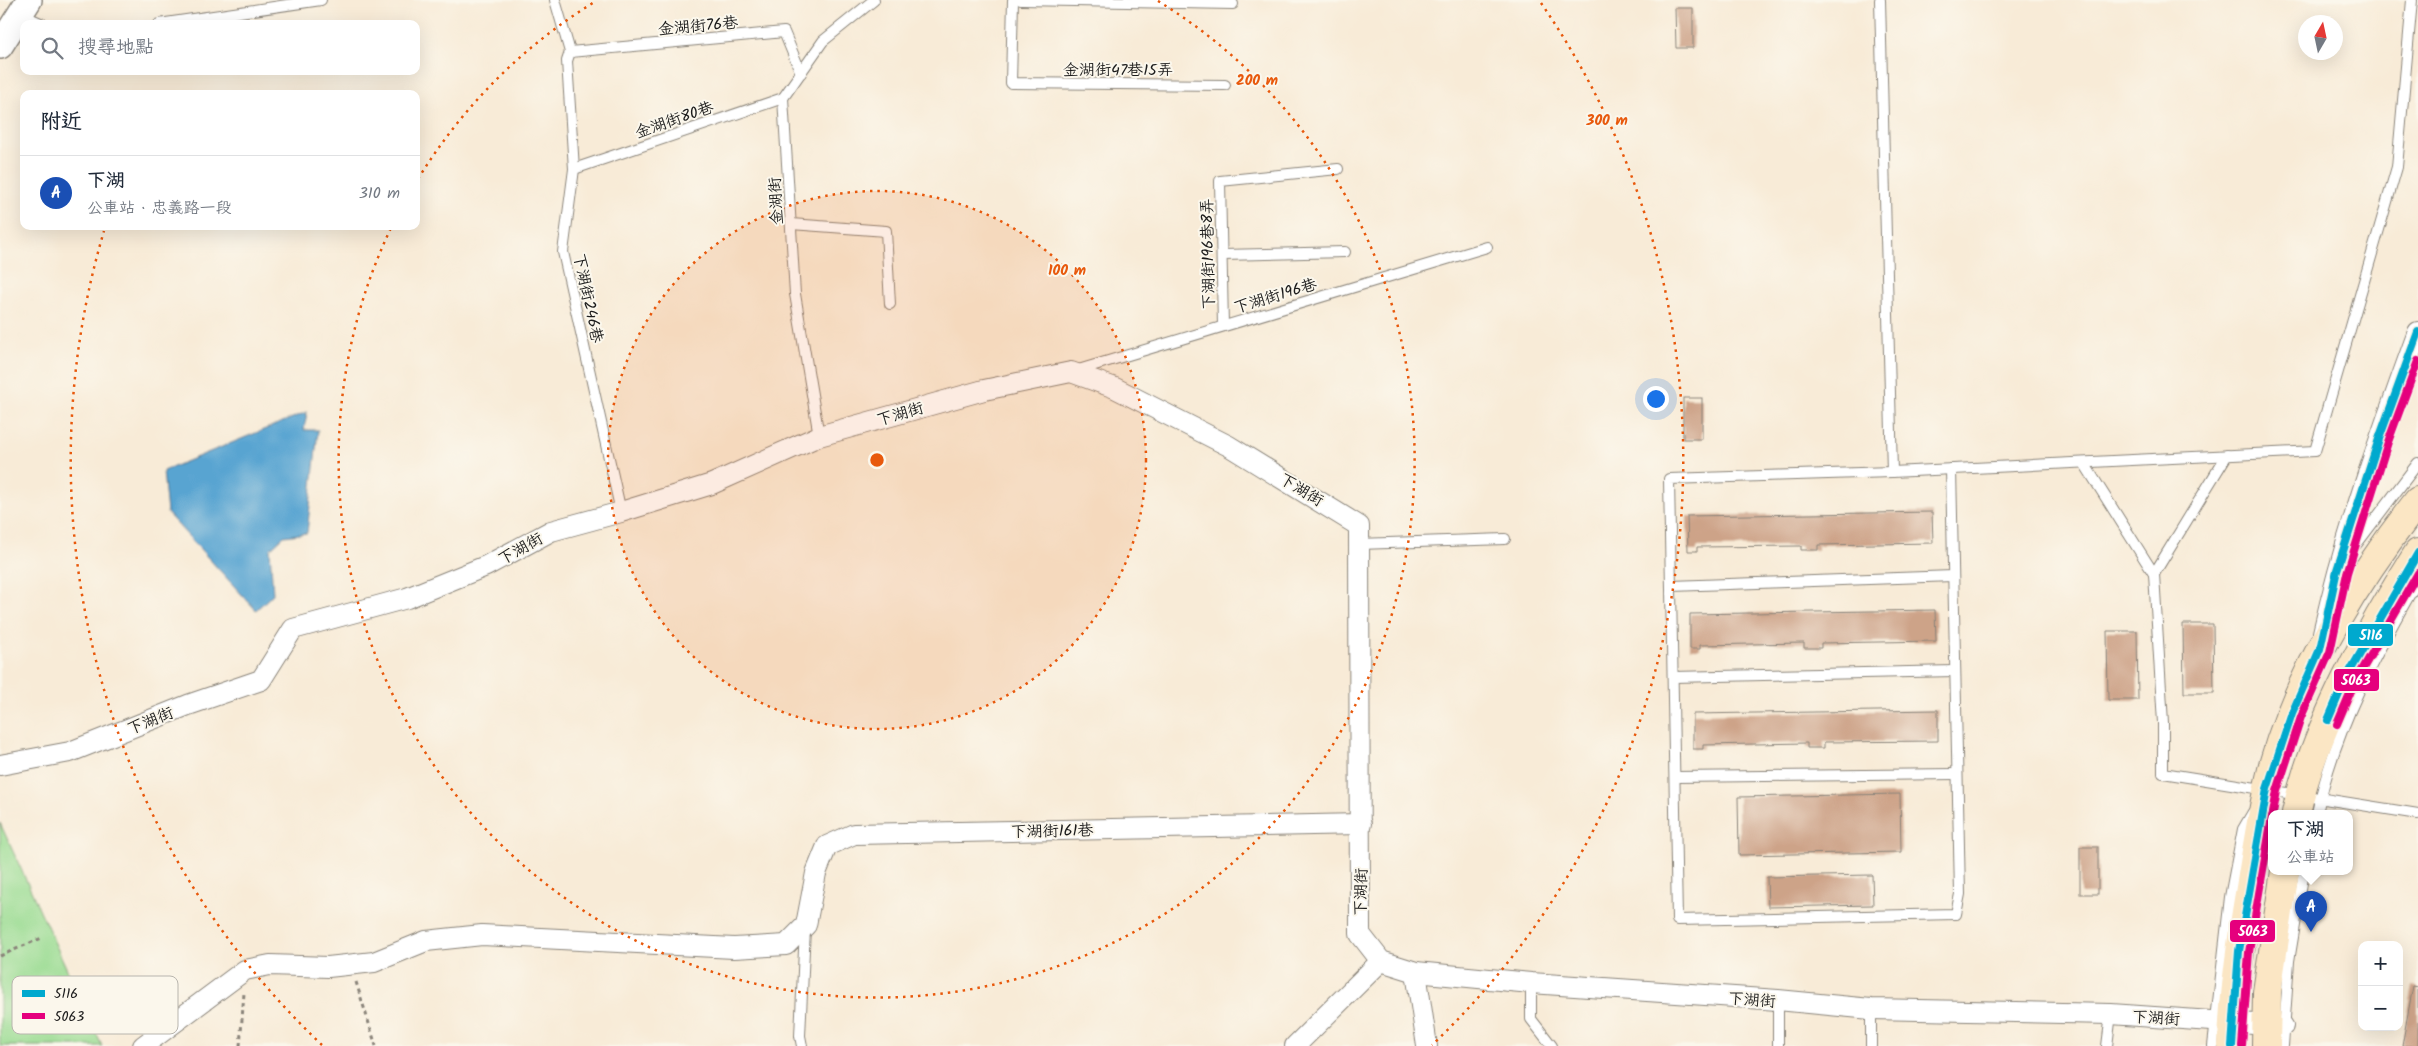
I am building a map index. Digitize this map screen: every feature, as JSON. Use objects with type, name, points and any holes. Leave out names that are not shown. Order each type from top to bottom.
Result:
[{"type":"main road","points":[[2226,1029],[2267,789],[2292,713],[2320,649],[2349,601],[2418,501]]},
{"type":"main road","points":[[2308,805],[2312,760],[2346,680],[2418,553]]},
{"type":"main road","points":[[2272,1032],[2272,955],[2284,875]]},
{"type":"street","points":[[0,46],[25,7]]},
{"type":"street","points":[[2320,649],[2338,570],[2379,439],[2418,332]]},
{"type":"street","name":"下湖街","points":[[0,765],[70,752],[188,705],[261,680],[293,629],[407,598],[486,566],[551,531],[712,484],[819,436],[984,390],[1071,372],[1115,388],[1229,446],[1359,526],[1360,934],[1381,961],[1416,972],[1531,983],[1778,1000],[1871,1009],[2111,1014],[2226,1029],[2272,1032]]},
{"type":"street","name":"下湖街161巷","points":[[806,925],[816,873],[827,846],[854,834],[1361,824]]},
{"type":"street","points":[[178,1020],[245,970],[270,965],[328,968],[374,962],[426,940],[482,935],[734,948],[786,945],[806,925]]},
{"type":"street","points":[[1295,1046],[1381,961]]},
{"type":"street","points":[[1416,972],[1427,1046]]},
{"type":"street","points":[[143,1046],[159,1034]]},
{"type":"lane","points":[[186,20],[321,0]]},
{"type":"lane","name":"下湖街246巷","points":[[555,0],[570,52],[567,61],[574,169],[563,252],[621,512]]},
{"type":"lane","points":[[783,98],[823,41],[874,0]]},
{"type":"lane","name":"金湖街47巷15弄","points":[[1012,0],[1011,84],[1225,85]]},
{"type":"lane","points":[[1021,0],[1233,4]]},
{"type":"lane","points":[[1880,0],[1892,472]]},
{"type":"lane","points":[[1951,469],[1960,894],[1956,914],[1677,920],[1676,777],[1669,478],[1892,472],[1951,469],[2084,463],[2315,451],[2397,167],[2412,0]]},
{"type":"lane","points":[[25,7],[39,20]]},
{"type":"lane","name":"金湖街76巷","points":[[570,52],[784,32],[801,73]]},
{"type":"lane","name":"金湖街80巷","points":[[574,169],[783,98]]},
{"type":"lane","name":"金湖街","points":[[783,98],[795,294],[819,436]]},
{"type":"lane","name":"下湖街196巷8弄","points":[[1223,326],[1220,181],[1338,169]]},
{"type":"lane","points":[[791,224],[886,231],[890,304]]},
{"type":"lane","name":"下湖街196巷","points":[[1071,372],[1486,247]]},
{"type":"lane","points":[[1222,255],[1345,252]]},
{"type":"lane","points":[[2154,574],[2227,455]]},
{"type":"lane","points":[[2084,463],[2154,574],[2163,723],[2163,773],[2267,789],[2308,805],[2418,814]]},
{"type":"lane","points":[[2338,570],[2418,463]]},
{"type":"lane","points":[[1359,544],[1505,539]]},
{"type":"lane","points":[[1671,586],[1953,576]]},
{"type":"lane","points":[[2308,805],[2329,765],[2349,712],[2374,658],[2418,580]]},
{"type":"lane","points":[[1673,677],[1955,671]]},
{"type":"lane","points":[[1676,777],[1957,774]]},
{"type":"lane","points":[[2283,1046],[2272,1032],[2290,951],[2303,875]]},
{"type":"lane","points":[[802,1046],[800,1036],[806,925]]},
{"type":"lane","points":[[1531,983],[1531,1019],[1552,1046]]},
{"type":"lane","points":[[1778,1000],[1778,1046]]},
{"type":"lane","points":[[1871,1009],[1871,1046]]},
{"type":"lane","points":[[2107,1046],[2111,1014]]},
{"type":"lane","points":[[2214,1046],[2226,1029]]},
{"type":"path","points":[[0,956],[44,937]]},
{"type":"path","points":[[351,965],[376,1046]]},
{"type":"path","points":[[240,1046],[245,970]]},
{"type":"green space","points":[[0,823],[70,976],[12,976],[12,1034],[97,1034],[102,1046],[0,1046]]},
{"type":"water","points":[[307,412],[304,430],[318,430],[307,533],[284,536],[270,549],[273,594],[256,610],[167,513],[163,471]]},
{"type":"building","points":[[1675,8],[1693,8],[1693,48],[1676,48]]},
{"type":"building","points":[[1683,398],[1702,398],[1702,439],[1683,439]]},
{"type":"building","points":[[1932,512],[1933,543],[1818,545],[1818,550],[1801,550],[1801,546],[1697,547],[1697,551],[1688,551],[1687,516]]},
{"type":"building","points":[[1935,610],[1936,641],[1821,643],[1821,648],[1804,648],[1804,643],[1700,645],[1700,649],[1690,649],[1690,614]]},
{"type":"building","points":[[2183,624],[2213,624],[2214,693],[2184,693]]},
{"type":"building","points":[[2107,631],[2137,631],[2138,700],[2108,700]]},
{"type":"building","points":[[1938,710],[1938,741],[1824,742],[1824,748],[1807,748],[1807,743],[1703,745],[1703,749],[1693,749],[1693,714]]},
{"type":"building","points":[[1900,794],[1901,852],[1739,855],[1738,797]]},
{"type":"building","points":[[2080,847],[2098,847],[2098,894],[2080,894]]},
{"type":"building","points":[[1872,875],[1873,905],[1768,907],[1767,877]]},
{"type":"building","points":[[2413,986],[2418,987],[2418,1046],[2402,1046]]},
{"type":"transit line","name":"5116","points":[[2232,1046],[2239,951],[2267,789],[2292,713],[2320,649],[2337,570],[2379,439],[2418,332]]},
{"type":"transit line","name":"5063","points":[[2274,810],[2277,791],[2301,717],[2330,652],[2347,573],[2388,442],[2418,361]]},
{"type":"transit line","name":"5116","points":[[2328,720],[2345,680],[2418,553]]},
{"type":"transit line","name":"5063","points":[[2337,724],[2354,684],[2418,573]]},
{"type":"transit line","name":"5063","points":[[2242,1046],[2249,952],[2268,840]]},
{"type":"place","name":"下湖","points":[[2311,932]]}]
